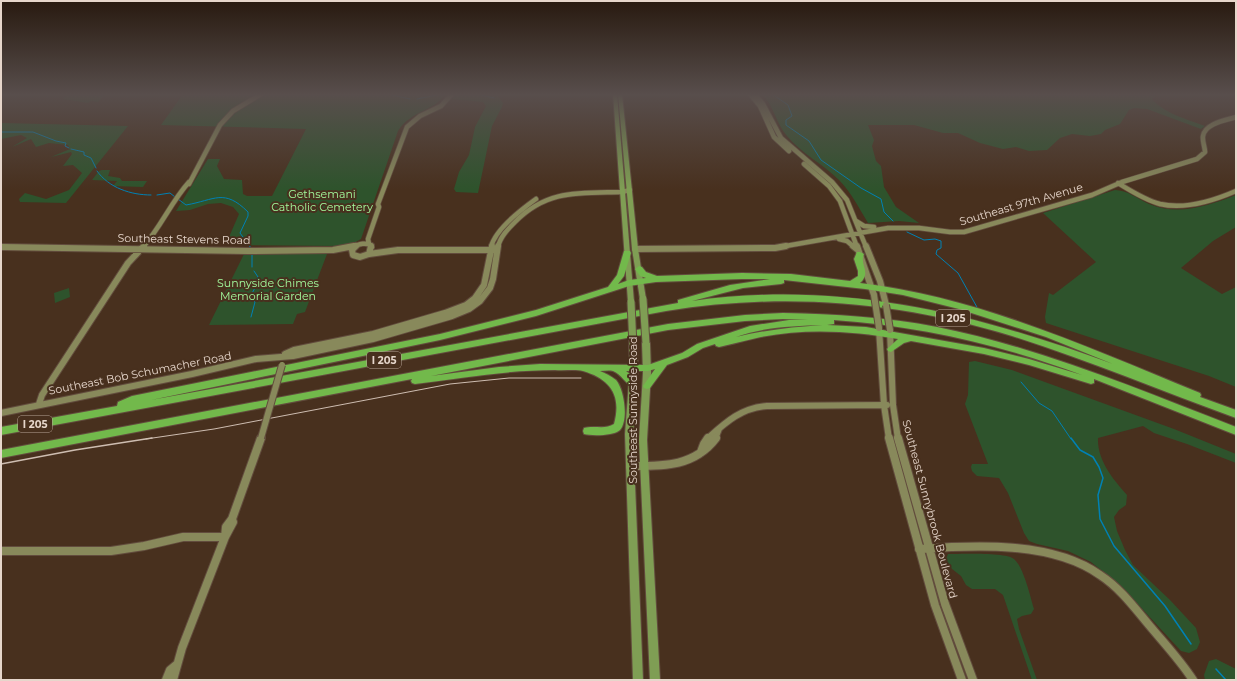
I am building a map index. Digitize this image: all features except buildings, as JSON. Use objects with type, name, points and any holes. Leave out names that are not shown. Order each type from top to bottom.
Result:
[{"type":"highway","points":[[850,284],[858,281],[862,276],[862,270],[858,259],[860,252]]},
{"type":"highway","points":[[610,288],[620,276],[627,253]]},
{"type":"highway","points":[[639,269],[643,274],[656,280]]},
{"type":"highway","points":[[113,409],[132,400],[473,329],[536,313],[629,283],[656,280],[742,276],[791,277],[850,284],[873,291],[935,299],[1015,323],[1084,348],[1182,388],[1236,414]]},
{"type":"highway","points":[[655,310],[697,296],[740,287],[801,279]]},
{"type":"highway","name":"I 205","points":[[1,431],[113,409],[655,310],[718,301],[788,298],[841,300],[910,309],[971,322],[1012,333],[1068,352],[1236,414]]},
{"type":"highway","name":"I 205","points":[[1,454],[625,335],[710,321],[748,317],[799,316],[874,320],[944,332],[1006,347],[1073,369],[1236,431]]},
{"type":"highway","points":[[695,350],[700,346],[732,334],[768,325],[874,320]]},
{"type":"highway","points":[[393,380],[407,382],[518,368],[648,368],[695,350],[761,334],[791,330],[826,328],[879,330],[1023,361],[1160,402]]},
{"type":"highway","points":[[891,349],[901,341],[912,338]]},
{"type":"highway","points":[[647,386],[665,362]]},
{"type":"highway","points":[[580,367],[609,379],[618,390],[620,401],[619,421],[616,428],[606,431],[587,431]]},
{"type":"highway","points":[[615,368],[627,376],[632,384]]},
{"type":"main road","name":"Southeast Sunnyside Road","points":[[618,126],[634,346],[634,368],[629,434],[638,680]]},
{"type":"main road","name":"Southeast Sunnyside Road","points":[[623,126],[635,249],[643,299],[648,368],[643,427],[643,466],[655,680]]},
{"type":"street","points":[[39,404],[42,395],[122,271],[155,234],[182,192],[189,185],[189,182],[205,156],[220,126]]},
{"type":"street","points":[[352,254],[352,250],[364,239],[375,207],[378,204],[390,173],[404,132],[408,126]]},
{"type":"street","name":"Southeast 97th Avenue","points":[[635,249],[775,248],[888,228],[908,228],[946,232],[967,231],[1092,194],[1118,183],[1198,158],[1206,151],[1203,136],[1206,130],[1213,126]]},
{"type":"street","name":"Southeast Sunnybrook Boulevard","points":[[772,128],[777,140],[833,191],[843,207],[860,252],[873,291],[879,330],[887,432],[937,611],[962,680]]},
{"type":"street","name":"Southeast Sunnybrook Boulevard","points":[[772,128],[788,145],[816,168],[842,193],[850,206],[883,292],[890,332],[893,405],[896,430],[945,604],[973,680]]},
{"type":"street","points":[[791,153],[809,166],[816,168]]},
{"type":"street","points":[[1118,183],[1153,202],[1172,206],[1196,203],[1236,191]]},
{"type":"street","points":[[368,254],[398,250],[494,250],[509,228],[528,209],[541,200],[563,194],[630,190]]},
{"type":"street","points":[[368,254],[372,251],[368,239],[379,207],[378,204]]},
{"type":"street","points":[[856,221],[867,226],[888,228]]},
{"type":"street","points":[[832,238],[848,240],[860,252]]},
{"type":"street","name":"Southeast Stevens Road","points":[[1,247],[141,248],[244,251],[333,250],[357,245],[370,245]]},
{"type":"street","points":[[370,245],[377,248],[398,250]]},
{"type":"street","name":"Southeast Stevens Road","points":[[333,250],[334,252],[352,254],[360,257],[368,254]]},
{"type":"street","name":"Southeast Bob Schumacher Road","points":[[1,413],[284,355],[294,350],[373,334],[463,307],[476,298],[484,287],[494,250]]},
{"type":"street","points":[[173,680],[176,672],[176,665],[225,537],[233,522],[232,518],[261,438],[284,355]]},
{"type":"street","points":[[630,466],[678,464],[691,458],[709,448],[717,437],[719,429],[726,421],[736,414],[760,406],[893,405]]},
{"type":"street","points":[[893,454],[897,457],[902,468],[907,471]]},
{"type":"street","points":[[1,551],[106,551],[144,546],[183,537],[225,537]]},
{"type":"street","points":[[919,549],[1009,549],[1055,554],[1075,560],[1101,576],[1126,598],[1191,677]]},
{"type":"street","points":[[166,680],[170,670],[176,665]]},
{"type":"green space","points":[[1,126],[128,126],[66,203],[20,202],[19,199],[25,193],[46,199],[69,190],[82,173],[73,165],[63,166],[72,154],[71,152],[51,157],[70,149],[68,145],[49,143],[36,147],[31,139],[12,147],[27,138],[21,135],[1,139]]},
{"type":"green space","name":"Gethsemani Catholic Cemetery","points":[[189,126],[402,126],[398,131],[361,239],[352,244],[342,246],[228,245],[231,237],[229,237],[239,214],[233,207],[221,203],[208,204],[190,210],[176,211],[208,159],[220,159],[217,166],[224,179],[242,180],[243,194],[247,196],[272,196],[306,129]]},
{"type":"green space","points":[[492,126],[478,193],[456,192],[454,189],[459,172],[469,155],[475,127]]},
{"type":"green space","points":[[780,126],[868,126],[874,140],[872,146],[876,161],[881,166],[884,187],[896,207],[919,223],[899,221],[868,223],[851,195],[839,180],[799,148],[787,136]]},
{"type":"green space","points":[[917,126],[1116,126],[1105,130],[1101,134],[1090,136],[1072,134],[1060,138],[1047,150],[1029,151],[1016,147],[1003,149],[980,143],[958,133],[943,133]]},
{"type":"green space","points":[[1192,126],[1205,126],[1201,129]]},
{"type":"green space","points":[[110,170],[108,176],[120,178],[122,181],[147,181],[143,187],[113,186],[117,181],[92,180],[99,171]]},
{"type":"green space","points":[[1115,190],[1128,193],[1160,208],[1171,209],[1204,206],[1236,195],[1236,227],[1213,241],[1181,268],[1222,294],[1236,287],[1236,387],[1209,376],[1046,323],[1045,317],[1049,293],[1053,295],[1096,262],[1043,213]]},
{"type":"green space","name":"Sunnyside Chimes Memorial Garden","points":[[244,254],[327,254],[305,312],[297,314],[293,324],[209,325]]},
{"type":"green space","points":[[69,288],[70,297],[55,303],[54,293]]},
{"type":"green space","points":[[975,361],[1012,370],[1174,429],[1236,454],[1236,463],[1154,433],[1143,426],[1098,438],[1100,454],[1107,469],[1127,495],[1126,505],[1119,510],[1114,517],[1117,531],[1125,550],[1133,565],[1170,600],[1196,628],[1200,642],[1197,649],[1189,653],[1181,651],[1122,587],[1091,562],[1068,551],[1029,541],[1024,533],[1008,493],[999,478],[977,476],[972,471],[972,464],[988,464],[965,404],[968,395],[969,362]]},
{"type":"green space","points":[[948,554],[1002,555],[1014,559],[1018,563],[1026,582],[1034,609],[1031,614],[1017,619],[1019,629],[1037,680],[1032,680],[1003,595],[995,589],[972,589],[966,585],[961,576],[952,569],[946,559]]},
{"type":"green space","points":[[1216,659],[1236,669],[1236,680],[1205,680],[1204,675],[1209,661]]},
{"type":"waterway","points":[[787,126],[809,141],[821,160],[861,188],[881,199],[884,212],[893,221]]},
{"type":"waterway","points":[[1,132],[33,132],[56,141],[66,143],[65,146],[69,148]]},
{"type":"waterway","points":[[71,149],[84,152],[84,155],[91,158],[96,168]]},
{"type":"waterway","points":[[97,171],[114,186],[136,194],[151,195]]},
{"type":"waterway","points":[[157,195],[170,193],[175,197]]},
{"type":"waterway","points":[[178,199],[186,205],[212,199],[225,198],[240,205],[248,212],[248,216],[240,233],[251,248]]},
{"type":"waterway","points":[[907,232],[924,240],[935,239],[941,241],[941,248],[937,250],[936,254],[958,273],[978,309]]},
{"type":"waterway","points":[[252,254],[252,267]]},
{"type":"waterway","points":[[251,317],[255,302],[250,297],[256,286],[258,277],[254,271]]},
{"type":"waterway","points":[[1021,382],[1039,403],[1052,411],[1071,439]]},
{"type":"waterway","points":[[1071,438],[1080,450],[1093,457],[1099,467],[1103,478],[1098,495],[1100,519],[1114,546],[1165,606],[1191,644]]},
{"type":"waterway","points":[[1216,669],[1226,680]]},
{"type":"tram line","points":[[146,439],[214,429],[450,384],[509,378],[581,378]]},
{"type":"tram line","points":[[1,464],[75,450],[152,438]]}]
